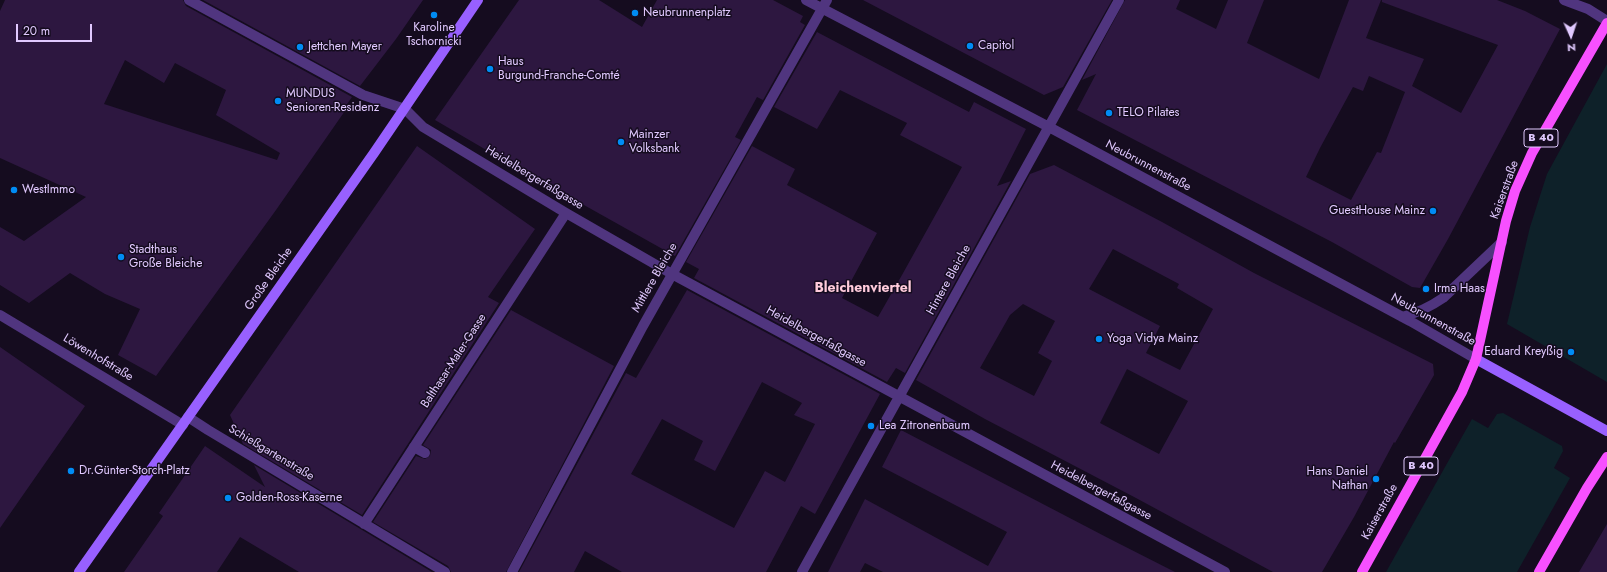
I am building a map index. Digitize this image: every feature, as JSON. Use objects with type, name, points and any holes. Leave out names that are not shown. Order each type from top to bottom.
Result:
[{"type":"main road","name":"Große Bleiche","points":[[79,572],[405,109],[478,0]]},
{"type":"main road","name":"Kaiserstraße","points":[[1362,572],[1458,401],[1476,359],[1506,221],[1515,192],[1532,154],[1607,22]]},
{"type":"main road","points":[[1476,359],[1607,431]]},
{"type":"main road","points":[[1539,572],[1587,488],[1607,457]]},
{"type":"street","points":[[189,0],[363,95],[405,109]]},
{"type":"street","name":"Neubrunnenstraße","points":[[806,0],[824,5],[1402,317],[1476,359]]},
{"type":"street","name":"Hintere Bleiche","points":[[802,572],[1119,0]]},
{"type":"street","points":[[1564,0],[1588,9],[1607,22]]},
{"type":"street","name":"Mittlere Bleiche","points":[[512,572],[643,326],[824,5]]},
{"type":"street","name":"Heidelbergerfaßgasse","points":[[405,109],[423,127],[566,213],[672,274],[1225,572]]},
{"type":"street","name":"Balthasar-Maler-Gasse","points":[[364,524],[566,213]]},
{"type":"street","points":[[1402,317],[1417,312],[1443,298],[1502,242]]},
{"type":"street","name":"Löwenhofstraße","points":[[0,315],[186,421]]},
{"type":"street","name":"Schießgartenstraße","points":[[186,421],[208,430],[445,572]]},
{"type":"street","points":[[414,447],[425,453]]},
{"type":"shaded area","points":[[1607,64],[1607,382],[1507,324],[1530,227],[1547,174]]},
{"type":"shaded area","points":[[1503,413],[1562,446],[1563,451],[1554,468],[1570,478],[1517,572],[1386,572],[1472,419],[1488,428],[1497,414]]},
{"type":"building","points":[[5,0],[183,0],[186,6],[352,97],[345,107],[347,108],[276,210],[156,376],[118,355],[140,309],[105,294],[70,273],[29,303],[0,285],[0,227],[24,241],[86,197],[0,158],[0,11]],"holes":[[[125,60],[164,83],[175,63],[226,90],[216,115],[280,153],[277,160],[104,104]]]},
{"type":"building","points":[[203,0],[423,0],[396,39],[360,86]]},
{"type":"building","name":"Mainzer Volksbank","points":[[519,0],[599,0],[642,27],[657,0],[773,0],[803,16],[800,22],[805,25],[763,100],[757,97],[735,137],[741,140],[675,256],[435,120]]},
{"type":"building","points":[[863,0],[1112,0],[1063,87],[1044,95]]},
{"type":"building","points":[[1125,0],[1180,0],[1176,9],[1216,29],[1228,0],[1264,0],[1247,43],[1319,79],[1349,0],[1381,0],[1366,38],[1424,59],[1412,86],[1461,113],[1498,45],[1382,2],[1382,0],[1497,0],[1525,11],[1560,29],[1448,239],[1420,288],[1412,287],[1332,242],[1077,110],[1096,74],[1082,80]],"holes":[[[1369,76],[1405,92],[1381,153],[1377,152],[1351,200],[1306,177],[1353,87],[1363,91]]]},
{"type":"building","points":[[817,32],[969,112],[974,102],[1026,129],[997,186],[1011,181],[905,373],[896,368],[887,382],[694,278],[699,269],[686,262],[752,146],[795,169],[787,185],[877,233],[842,298],[878,317],[902,275],[962,167],[900,135],[907,123],[840,90],[817,129],[774,107]]},
{"type":"building","points":[[417,146],[535,229],[488,297],[499,303],[362,515],[243,444],[230,415]]},
{"type":"building","points":[[1054,165],[1254,273],[1433,364],[1434,375],[1395,443],[1394,442],[1354,517],[1322,572],[1273,572],[985,419],[916,380],[1030,174]],"holes":[[[1113,249],[1179,284],[1177,288],[1213,309],[1180,370],[1146,353],[1160,326],[1089,289]],[[1023,304],[1055,321],[1038,353],[1052,361],[1034,396],[980,368],[1010,315]],[[1127,369],[1188,401],[1159,454],[1100,423]]]},
{"type":"building","points":[[687,290],[880,394],[815,514],[801,506],[766,572],[622,572],[585,551],[574,572],[519,572],[626,373],[636,378]],"holes":[[[762,382],[802,403],[794,415],[815,424],[785,482],[765,471],[734,528],[631,474],[662,419],[703,441],[694,460],[715,471]]]},
{"type":"building","points":[[511,310],[614,366],[506,572],[451,572],[448,566],[373,522],[416,456],[425,459],[430,456],[431,450],[423,445]]},
{"type":"building","points":[[0,347],[85,406],[0,528]]},
{"type":"building","points":[[901,430],[1175,572],[883,572],[865,563],[860,572],[828,572],[865,499],[988,566],[1007,532],[882,467]]},
{"type":"building","name":"Golden-Ross-Kaserne","points":[[205,446],[265,487],[254,465],[432,572],[299,572],[240,537],[217,572],[124,572],[163,516],[159,513]]},
{"type":"building","points":[[1607,524],[1607,572],[1579,572]]},
{"type":"place","name":"Neubrunnenplatz","points":[[635,13]]},
{"type":"place","name":"Karoline Tschornicki","points":[[434,15]]},
{"type":"place","name":"Capitol","points":[[970,46]]},
{"type":"place","name":"Jettchen Mayer","points":[[300,47]]},
{"type":"place","name":"Haus Burgund-Franche-Comté","points":[[490,69]]},
{"type":"place","name":"MUNDUS Senioren-Residenz","points":[[278,101]]},
{"type":"place","name":"TELO Pilates","points":[[1109,113]]},
{"type":"place","name":"Mainzer Volksbank","points":[[621,142]]},
{"type":"place","name":"WestImmo","points":[[14,190]]},
{"type":"place","name":"GuestHouse Mainz","points":[[1433,211]]},
{"type":"place","name":"Stadthaus Große Bleiche","points":[[121,257]]},
{"type":"place","name":"Irma Haas","points":[[1426,289]]},
{"type":"place","name":"Yoga Vidya Mainz","points":[[1099,339]]},
{"type":"place","name":"Eduard Kreyßig","points":[[1571,352]]},
{"type":"place","name":"Lea Zitronenbaum","points":[[871,426]]},
{"type":"place","name":"Dr.Günter-Storch-Platz","points":[[71,471]]},
{"type":"place","name":"Hans Daniel Nathan","points":[[1376,479]]},
{"type":"place","name":"Golden-Ross-Kaserne","points":[[228,498]]},
{"type":"district","name":"Bleichenviertel","points":[[863,289]]}]
